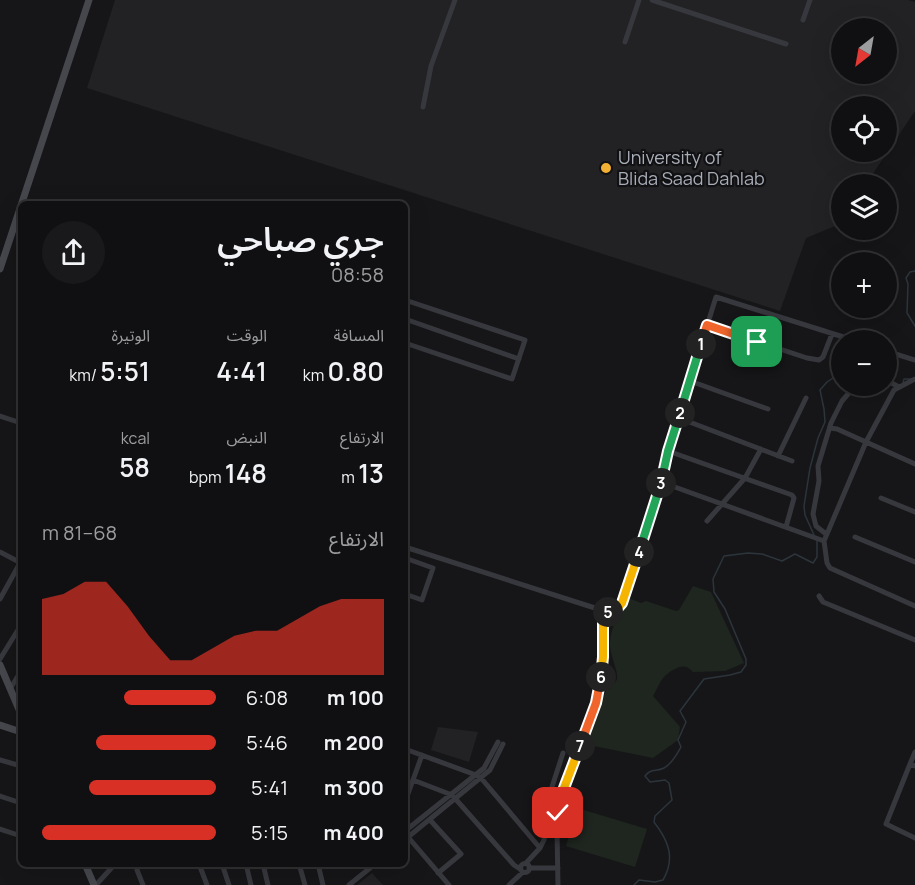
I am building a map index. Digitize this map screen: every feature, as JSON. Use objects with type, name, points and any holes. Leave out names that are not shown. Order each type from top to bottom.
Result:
[{"type":"street","points":[[22,201],[89,0]]},
{"type":"street","points":[[423,107],[431,66],[454,0]]},
{"type":"street","points":[[625,42],[639,0]]},
{"type":"street","points":[[652,0],[786,44]]},
{"type":"street","points":[[803,20],[810,0]]},
{"type":"street","points":[[0,268],[18,214]]},
{"type":"street","points":[[408,549],[587,605],[602,612],[616,610],[622,603],[662,482],[668,451],[716,297],[831,334]]},
{"type":"street","points":[[408,301],[525,340],[512,379],[408,344]]},
{"type":"street","points":[[408,320],[519,359]]},
{"type":"street","points":[[707,325],[819,360],[823,357],[831,337]]},
{"type":"street","points":[[897,354],[915,360]]},
{"type":"street","points":[[915,379],[894,390],[866,442],[825,537],[827,563],[830,568],[915,606]]},
{"type":"street","points":[[690,381],[768,409]]},
{"type":"street","points":[[825,537],[816,526],[813,514],[819,481],[818,466],[830,428],[847,396]]},
{"type":"street","points":[[778,456],[806,398]]},
{"type":"street","points":[[0,416],[18,422]]},
{"type":"street","points":[[679,418],[792,461]]},
{"type":"street","points":[[830,428],[837,429],[915,464]]},
{"type":"street","points":[[707,520],[745,478],[761,449]]},
{"type":"street","points":[[668,451],[794,496],[786,527]]},
{"type":"street","points":[[662,482],[786,527],[825,537]]},
{"type":"street","points":[[881,498],[915,512]]},
{"type":"street","points":[[855,537],[915,562]]},
{"type":"street","points":[[0,552],[18,561]]},
{"type":"street","points":[[408,559],[433,568],[422,600],[408,595]]},
{"type":"street","points":[[0,599],[18,568]]},
{"type":"street","points":[[819,596],[824,602],[915,640]]},
{"type":"street","points":[[558,885],[557,832],[561,795],[600,687],[603,657],[602,612]]},
{"type":"street","points":[[0,659],[18,630]]},
{"type":"street","points":[[0,665],[18,707]]},
{"type":"street","points":[[10,689],[18,676]]},
{"type":"street","points":[[0,725],[18,731]]},
{"type":"street","points":[[408,829],[478,776],[490,770],[501,743]]},
{"type":"street","points":[[408,750],[478,776],[540,848]]},
{"type":"street","points":[[915,752],[912,765],[886,824],[915,838]]},
{"type":"street","points":[[528,865],[544,840],[550,790],[563,753]]},
{"type":"street","points":[[408,794],[422,755]]},
{"type":"street","points":[[0,760],[18,765]]},
{"type":"street","points":[[408,779],[454,796],[514,865],[522,870]]},
{"type":"street","points":[[0,796],[18,802]]},
{"type":"street","points":[[408,836],[430,820],[454,796]]},
{"type":"street","points":[[430,820],[461,854],[438,873]]},
{"type":"street","points":[[0,829],[18,835]]},
{"type":"street","points":[[408,840],[449,885]]},
{"type":"street","points":[[509,885],[522,870],[521,865],[558,868]]},
{"type":"street","points":[[86,867],[95,885],[112,867]]},
{"type":"street","points":[[138,867],[143,885]]},
{"type":"street","points":[[200,867],[207,885]]},
{"type":"street","points":[[223,867],[229,885]]},
{"type":"street","points":[[247,867],[251,885]]},
{"type":"street","points":[[264,867],[268,885]]},
{"type":"street","points":[[300,867],[305,885]]},
{"type":"street","points":[[319,867],[323,885]]},
{"type":"street","points":[[349,885],[371,867]]},
{"type":"shaded area","name":"University of Blida Saad Dahlab","points":[[115,0],[908,0],[915,2],[915,111],[897,138],[897,96],[831,96],[831,162],[881,162],[873,174],[831,174],[831,228],[806,238],[780,311],[87,88]]},
{"type":"shaded area","points":[[693,586],[711,592],[744,663],[725,671],[693,672],[687,667],[680,667],[664,677],[653,696],[680,727],[678,740],[653,758],[584,744],[607,688],[617,679],[610,642],[614,625],[626,597],[676,611],[679,610]]},
{"type":"shaded area","points":[[438,727],[478,732],[469,762],[431,750]]},
{"type":"shaded area","points":[[577,808],[647,829],[635,867],[566,846]]},
{"type":"shaded area","points":[[372,873],[383,885],[357,885]]},
{"type":"waterway","points":[[915,271],[910,272],[906,278],[908,284],[907,313],[915,326]]},
{"type":"waterway","points":[[814,535],[805,515],[804,506],[810,468],[825,422],[820,390],[831,379]]},
{"type":"waterway","points":[[903,383],[904,379],[911,379]]},
{"type":"waterway","points":[[634,885],[639,880],[655,882],[663,880],[670,857],[666,842],[654,822],[655,816],[672,800],[669,783],[665,780],[650,782],[645,776],[649,772],[667,766],[676,756],[681,747],[678,740],[686,722],[680,711],[704,679],[741,672],[746,665],[746,659],[725,609],[714,592],[713,579],[724,556],[762,554],[782,561],[795,554],[813,563],[817,557],[817,541]]},
{"type":"place","name":"University of Blida Saad Dahlab","points":[[606,168]]},
{"type":"route","points":[[558,813],[561,795],[600,687],[603,657],[602,612],[616,610],[622,603],[662,482],[668,451],[707,325],[757,342]]}]
